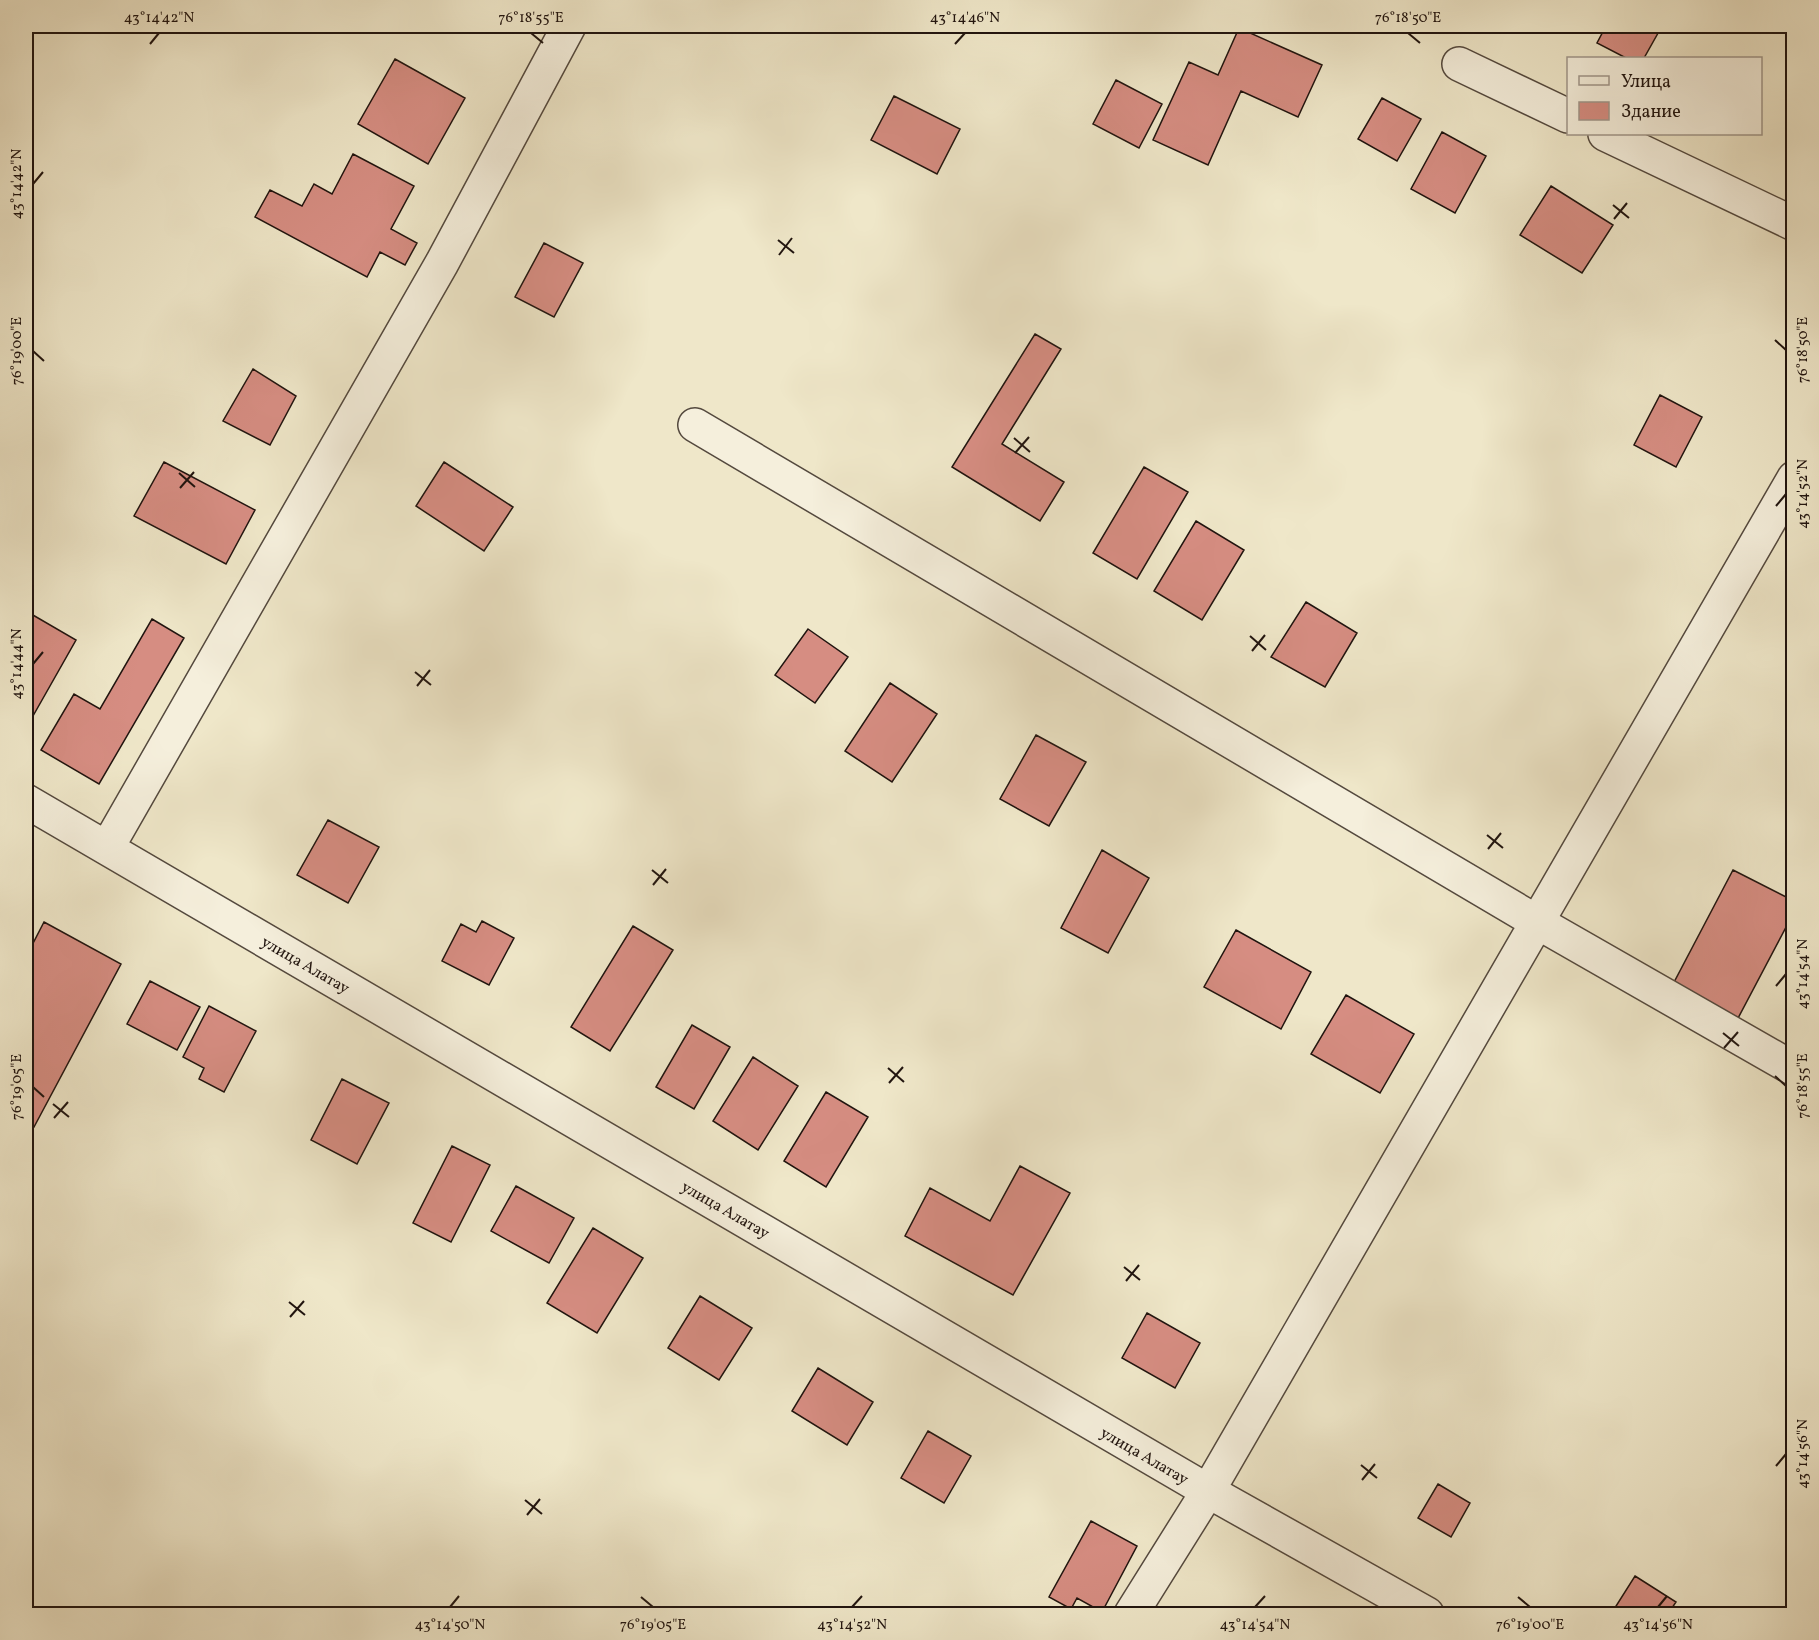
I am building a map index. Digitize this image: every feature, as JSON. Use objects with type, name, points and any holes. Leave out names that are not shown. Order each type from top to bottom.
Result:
[{"type":"street","points":[[107,848],[442,263],[569,26]]},
{"type":"street","points":[[1459,64],[1567,115]]},
{"type":"street","points":[[1607,135],[1794,224]]},
{"type":"street","points":[[695,425],[1537,922],[1794,1069]]},
{"type":"street","points":[[1131,1614],[1208,1491],[1794,478]]},
{"type":"street","name":"улица Алатау","points":[[26,801],[1208,1491],[1427,1614]]},
{"type":"building","points":[[1606,26],[1662,26],[1645,57],[1624,57],[1597,43]]},
{"type":"building","points":[[1239,28],[1322,65],[1298,117],[1241,91],[1208,165],[1153,140],[1189,62],[1218,75]]},
{"type":"building","points":[[395,59],[465,98],[428,164],[358,124]]},
{"type":"building","points":[[1116,80],[1162,104],[1139,148],[1093,124]]},
{"type":"building","points":[[894,96],[960,129],[937,174],[871,140]]},
{"type":"building","points":[[1382,98],[1421,119],[1397,161],[1358,139]]},
{"type":"building","points":[[1442,132],[1486,156],[1455,213],[1411,189]]},
{"type":"building","points":[[353,154],[414,186],[391,229],[417,243],[405,265],[380,252],[367,277],[255,217],[270,190],[302,206],[314,184],[332,194]]},
{"type":"building","points":[[1551,186],[1613,225],[1582,273],[1520,235]]},
{"type":"building","points":[[544,243],[583,263],[554,317],[515,297]]},
{"type":"building","points":[[1035,334],[1061,349],[1002,444],[1064,482],[1040,521],[952,467]]},
{"type":"building","points":[[253,369],[296,396],[270,445],[223,421]]},
{"type":"building","points":[[1660,395],[1702,417],[1676,467],[1634,445]]},
{"type":"building","points":[[164,462],[255,510],[226,564],[134,516]]},
{"type":"building","points":[[444,462],[513,507],[484,551],[416,506]]},
{"type":"building","points":[[1144,467],[1188,492],[1137,579],[1093,553]]},
{"type":"building","points":[[1196,521],[1244,550],[1202,620],[1154,591]]},
{"type":"building","points":[[1306,602],[1357,633],[1325,687],[1271,657]]},
{"type":"building","points":[[26,611],[76,640],[29,723],[26,721]]},
{"type":"building","points":[[152,619],[184,638],[99,784],[41,750],[74,694],[100,709]]},
{"type":"building","points":[[808,629],[848,657],[815,703],[775,675]]},
{"type":"building","points":[[890,683],[937,714],[892,782],[845,751]]},
{"type":"building","points":[[1036,735],[1086,762],[1049,826],[1000,799]]},
{"type":"building","points":[[328,820],[379,847],[348,903],[297,875]]},
{"type":"building","points":[[1102,850],[1149,878],[1108,953],[1061,928]]},
{"type":"building","points":[[1733,870],[1794,901],[1794,912],[1736,1022],[1671,988]]},
{"type":"building","points":[[482,921],[514,938],[489,985],[442,961],[461,924],[476,932]]},
{"type":"building","points":[[44,922],[121,964],[34,1127],[26,1122],[26,957]]},
{"type":"building","points":[[633,926],[673,950],[610,1051],[571,1027]]},
{"type":"building","points":[[1236,930],[1311,972],[1281,1029],[1204,987]]},
{"type":"building","points":[[150,981],[200,1007],[177,1050],[127,1024]]},
{"type":"building","points":[[1346,995],[1414,1034],[1380,1093],[1311,1054]]},
{"type":"building","points":[[209,1006],[256,1031],[224,1092],[199,1079],[204,1068],[183,1057]]},
{"type":"building","points":[[692,1025],[730,1047],[694,1109],[656,1087]]},
{"type":"building","points":[[753,1057],[798,1086],[758,1150],[713,1121]]},
{"type":"building","points":[[342,1079],[389,1103],[357,1164],[311,1140]]},
{"type":"building","points":[[826,1092],[868,1117],[826,1187],[784,1161]]},
{"type":"building","points":[[452,1146],[490,1165],[451,1242],[413,1223]]},
{"type":"building","points":[[1020,1166],[1070,1193],[1013,1295],[905,1236],[930,1188],[990,1221]]},
{"type":"building","points":[[516,1186],[574,1218],[549,1263],[491,1231]]},
{"type":"building","points":[[593,1228],[643,1258],[597,1333],[547,1303]]},
{"type":"building","points":[[700,1296],[752,1328],[719,1380],[668,1348]]},
{"type":"building","points":[[1147,1313],[1200,1343],[1175,1388],[1122,1358]]},
{"type":"building","points":[[818,1368],[873,1402],[847,1445],[792,1411]]},
{"type":"building","points":[[928,1431],[971,1456],[944,1503],[901,1478]]},
{"type":"building","points":[[1438,1484],[1470,1503],[1451,1537],[1418,1518]]},
{"type":"building","points":[[1091,1521],[1137,1546],[1102,1612],[1077,1598],[1071,1609],[1049,1597]]},
{"type":"building","points":[[1635,1576],[1676,1602],[1668,1614],[1611,1614]]},
{"type":"building","points":[[1251,1607],[1263,1614],[1246,1614]]}]
